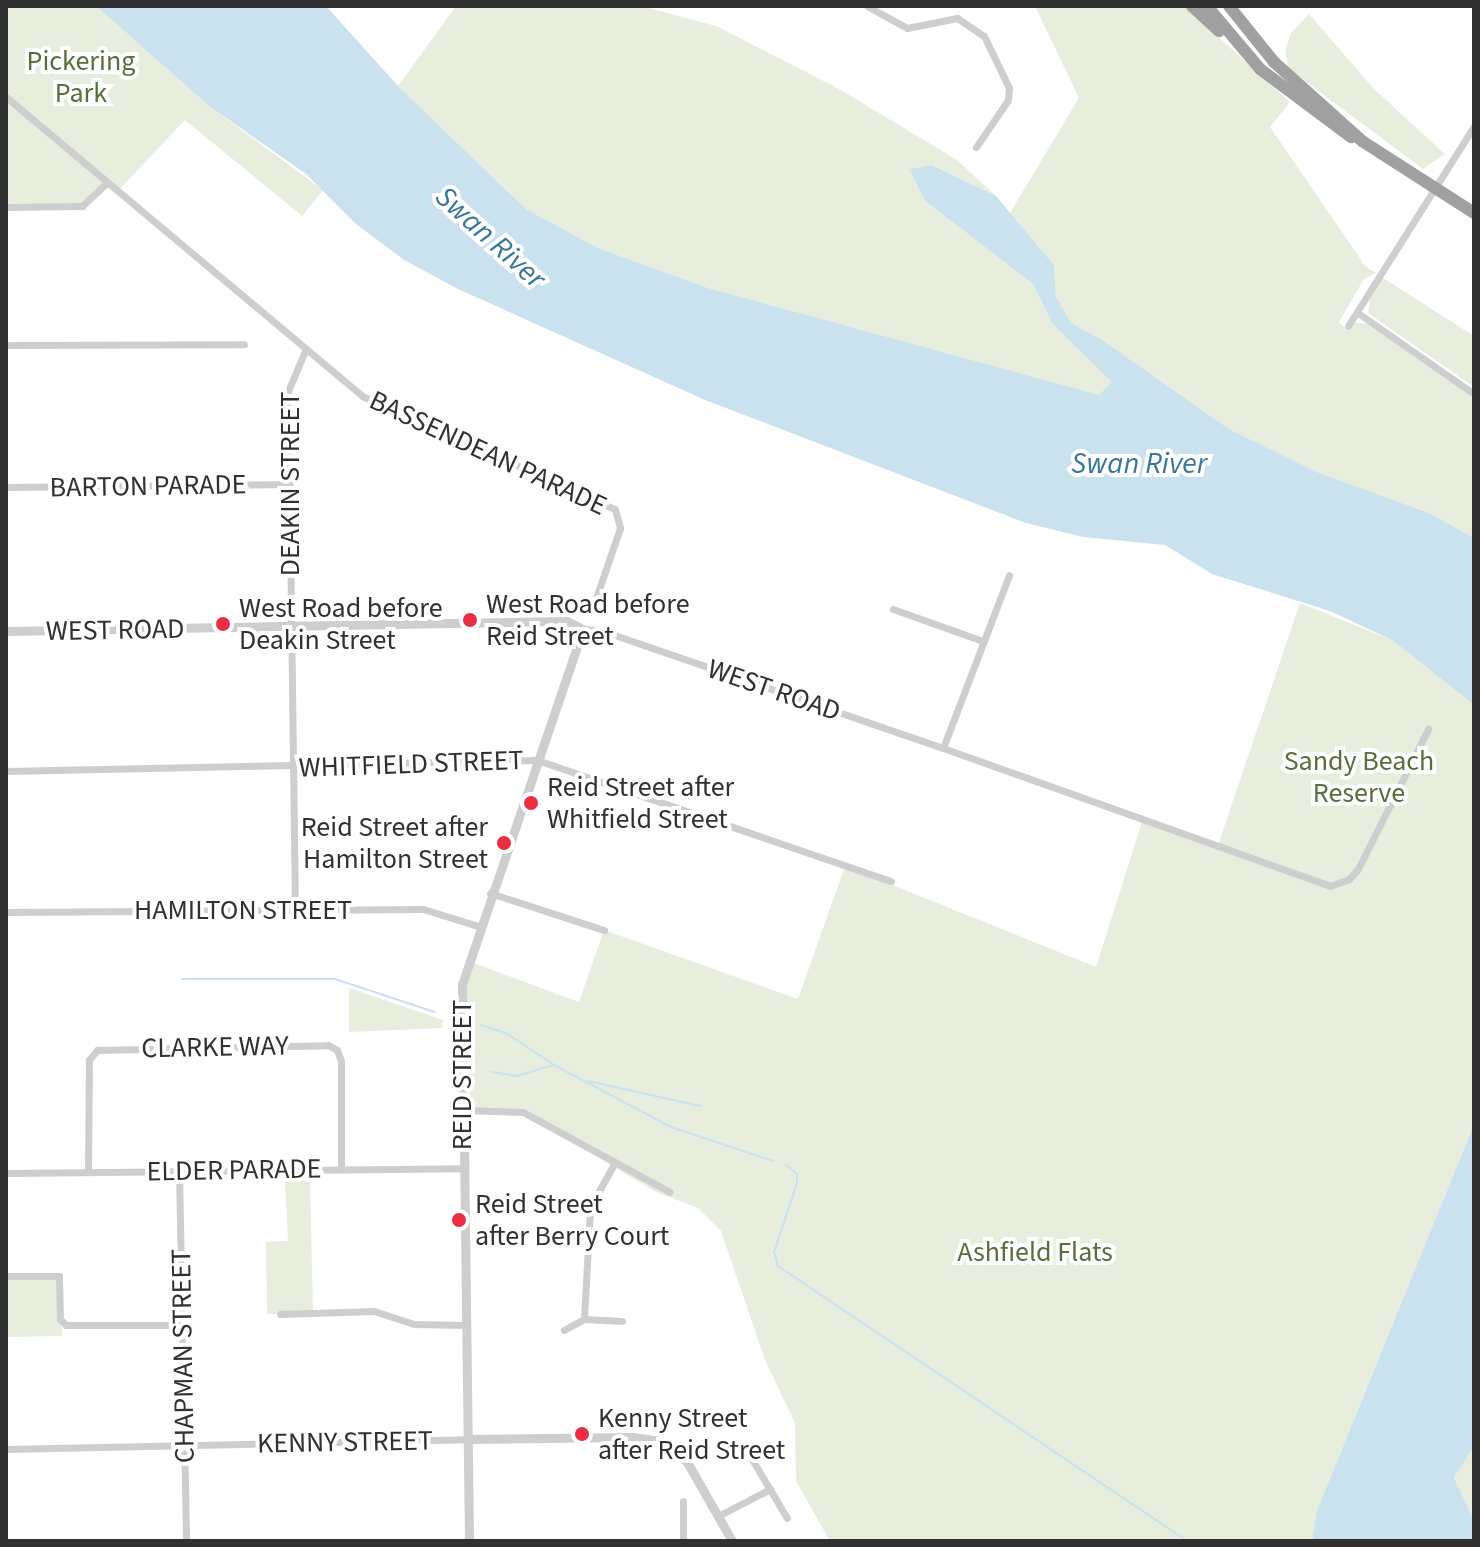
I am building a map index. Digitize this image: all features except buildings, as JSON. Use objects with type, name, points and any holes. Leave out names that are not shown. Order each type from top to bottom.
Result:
[{"type":"highway","points":[[1192,6],[1338,131],[1362,141]]},
{"type":"highway","points":[[1207,6],[1243,51]]},
{"type":"highway","points":[[1229,6],[1274,62],[1362,141],[1474,213]]},
{"type":"street","points":[[867,6],[907,28],[957,18],[984,36],[1009,88],[1008,100],[976,147]]},
{"type":"street","name":"BASSENDEAN PARADE","points":[[6,97],[305,351],[388,411],[615,509],[620,528],[597,595]]},
{"type":"street","points":[[1348,326],[1433,186],[1474,126]]},
{"type":"street","points":[[6,207],[82,206],[107,183]]},
{"type":"street","points":[[1358,313],[1474,394]]},
{"type":"street","points":[[6,345],[244,344]]},
{"type":"street","name":"DEAKIN STREET","points":[[295,910],[288,391],[305,351]]},
{"type":"street","name":"BARTON PARADE","points":[[6,487],[289,484]]},
{"type":"street","points":[[943,748],[1009,575]]},
{"type":"street","points":[[893,609],[983,641]]},
{"type":"street","name":"WEST ROAD","points":[[6,631],[567,621],[583,629],[600,630],[943,748],[1330,886],[1349,879],[1358,869],[1428,729]]},
{"type":"street","name":"REID STREET","points":[[469,1541],[461,996],[478,926],[583,629]]},
{"type":"street","name":"WHITFIELD STREET","points":[[6,771],[293,768],[537,760],[891,881]]},
{"type":"street","points":[[490,893],[604,930]]},
{"type":"street","name":"HAMILTON STREET","points":[[6,912],[423,909],[478,926]]},
{"type":"street","name":"CLARKE WAY","points":[[88,1172],[89,1060],[97,1050],[313,1045],[333,1047],[340,1055],[341,1169]]},
{"type":"street","points":[[461,1110],[518,1110],[670,1192]]},
{"type":"street","points":[[584,1319],[588,1212],[614,1164]]},
{"type":"street","name":"ELDER PARADE","points":[[6,1173],[463,1168]]},
{"type":"street","name":"CHAPMAN STREET","points":[[179,1171],[186,1541]]},
{"type":"street","points":[[6,1276],[59,1276],[60,1319],[66,1325],[182,1325]]},
{"type":"street","points":[[280,1314],[374,1311],[414,1324],[465,1325]]},
{"type":"street","points":[[564,1330],[584,1319],[622,1321]]},
{"type":"street","name":"KENNY STREET","points":[[6,1449],[643,1437],[680,1453],[718,1516]]},
{"type":"street","points":[[750,1456],[787,1518]]},
{"type":"street","points":[[732,1541],[718,1516],[770,1489]]},
{"type":"street","points":[[683,1501],[683,1541]]},
{"type":"green space","name":"Pickering Park","points":[[6,6],[96,6],[209,106],[323,190],[302,216],[185,120],[117,192],[107,183],[87,204],[6,207]]},
{"type":"green space","points":[[456,6],[641,6],[716,26],[841,90],[957,160],[996,196],[933,165],[909,169],[925,201],[1033,284],[1052,323],[1113,382],[1099,396],[708,288],[598,248],[526,209],[398,86]]},
{"type":"green space","points":[[1035,6],[1184,6],[1290,102],[1270,127],[1366,267],[1376,273],[1364,279],[1339,322],[1348,331],[1355,323],[1371,324],[1474,398],[1474,538],[1429,513],[1317,472],[1229,429],[1101,339],[1071,324],[1056,297],[1054,265],[1010,213],[1079,98]]},
{"type":"green space","points":[[1309,14],[1374,89],[1445,154],[1423,169],[1289,69],[1285,51],[1291,33]]},
{"type":"green space","points":[[1383,278],[1474,336],[1474,387],[1368,313],[1370,298]]},
{"type":"green space","name":"Ashfield Flats","points":[[1300,603],[1392,640],[1474,705],[1474,1124],[1316,1513],[1312,1541],[830,1541],[796,1481],[795,1423],[765,1360],[721,1231],[698,1208],[654,1191],[529,1116],[462,1113],[460,1008],[468,961],[579,1002],[604,930],[798,999],[845,866],[1096,967],[1142,822],[1217,848]]},
{"type":"green space","points":[[349,988],[443,1020],[442,1028],[349,1032]]},
{"type":"green space","points":[[285,1180],[310,1180],[313,1313],[267,1314],[266,1242],[288,1241]]},
{"type":"green space","points":[[6,1276],[59,1276],[62,1336],[6,1337]]},
{"type":"green space","points":[[1474,1446],[1474,1520],[1454,1478]]},
{"type":"water","name":"Swan River","points":[[96,6],[326,6],[398,86],[526,209],[598,248],[708,288],[1099,395],[1112,382],[1052,323],[1033,284],[925,201],[909,169],[932,165],[996,196],[1054,265],[1056,297],[1072,324],[1101,339],[1229,429],[1317,472],[1429,513],[1474,538],[1474,705],[1392,640],[1330,611],[1212,574],[1165,545],[1083,537],[1026,523],[705,400],[458,289],[404,260],[356,224],[306,174],[209,106]]},
{"type":"water","points":[[1474,1124],[1474,1446],[1454,1478],[1474,1520],[1474,1541],[1312,1541],[1316,1513]]},
{"type":"waterway","points":[[182,979],[335,979],[435,1012]]},
{"type":"waterway","points":[[481,1025],[506,1033],[554,1065],[671,1127],[773,1161]]},
{"type":"waterway","points":[[492,1072],[517,1076],[553,1065]]},
{"type":"waterway","points":[[588,1081],[700,1106]]},
{"type":"waterway","points":[[786,1165],[797,1174],[797,1183],[774,1252],[778,1266],[1188,1541]]},
{"type":"place","name":"West Road before Reid Street","points":[[470,620]]},
{"type":"place","name":"West Road before Deakin Street","points":[[223,624]]},
{"type":"place","name":"Reid Street after Whitfield Street","points":[[531,803]]},
{"type":"place","name":"Reid Street after Hamilton Street","points":[[504,843]]},
{"type":"place","name":"Reid Street after Berry Court","points":[[459,1220]]},
{"type":"place","name":"Kenny Street after Reid Street","points":[[582,1434]]},
{"type":"park label","name":"Sandy Beach Reserve","points":[[1359,777]]}]
